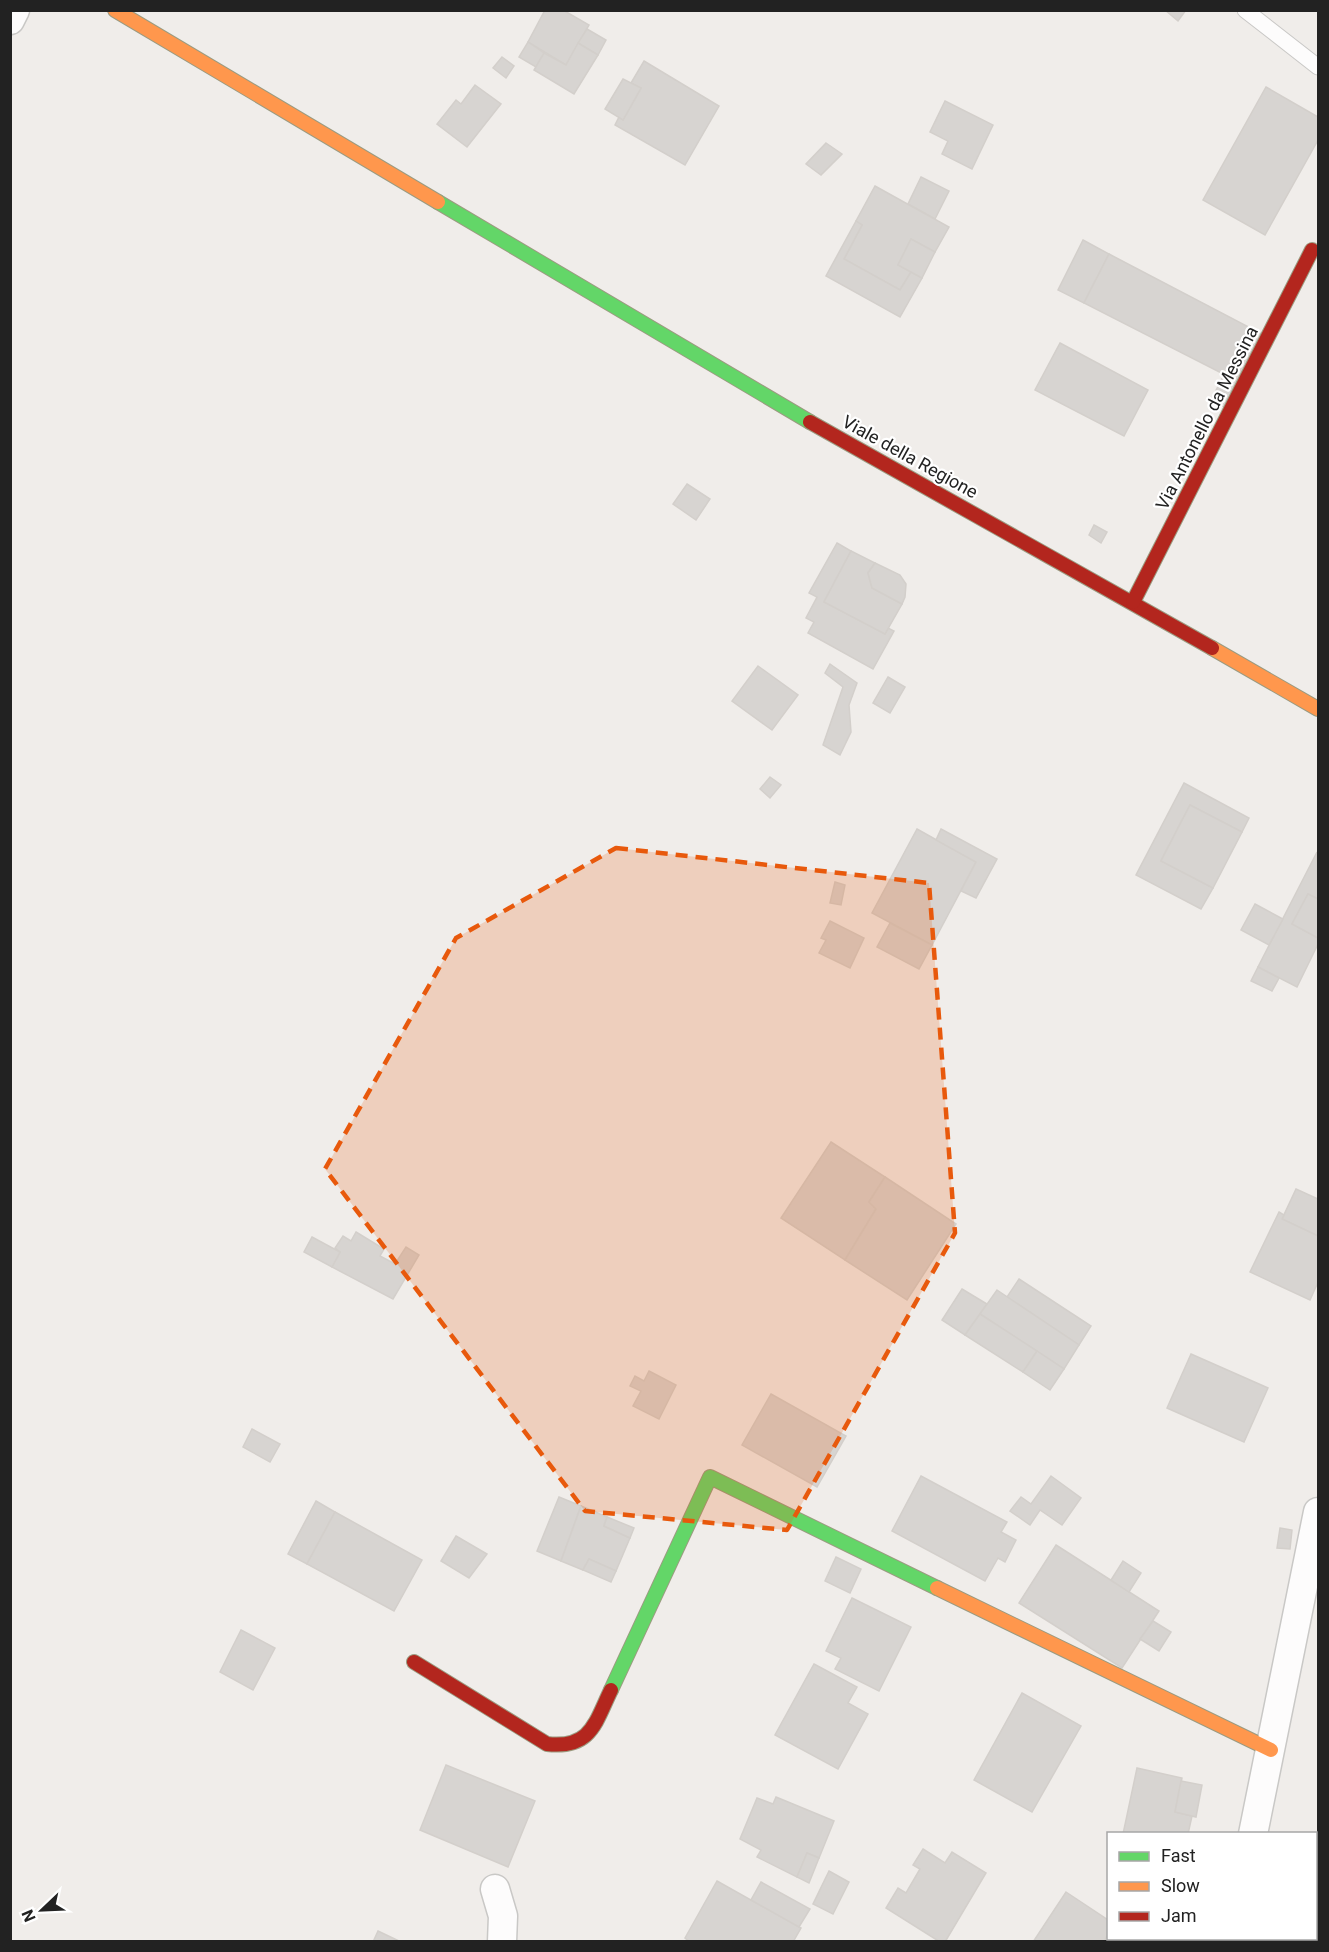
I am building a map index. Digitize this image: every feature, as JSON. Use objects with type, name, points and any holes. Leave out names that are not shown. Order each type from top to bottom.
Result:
[{"type":"street","points":[[10,20],[15,10]]},
{"type":"street","name":"Viale della Regione","points":[[115,10],[778,404],[1133,602],[1318,709]]},
{"type":"street","name":"Via Antonello da Messina","points":[[1133,602],[1316,245]]},
{"type":"street","points":[[414,1662],[547,1744],[567,1746],[582,1741],[594,1725],[711,1477],[1271,1750]]},
{"type":"street","points":[[1253,1832],[1318,1512]]},
{"type":"street","points":[[495,1889],[503,1916],[502,1941]]},
{"type":"lane","points":[[1245,10],[1318,67]]},
{"type":"highlighted area","points":[[616,848],[929,883],[955,1233],[787,1530],[585,1511],[325,1169],[456,938]]},
{"type":"building","points":[[545,10],[563,10],[589,25],[566,65],[528,42]]},
{"type":"building","points":[[1165,10],[1186,10],[1178,21]]},
{"type":"building","points":[[587,29],[606,40],[598,55],[578,43]]},
{"type":"building","points":[[528,42],[544,53],[536,67],[519,57]]},
{"type":"building","points":[[578,43],[598,55],[574,94],[534,70],[544,53],[566,65]]},
{"type":"building","points":[[502,57],[514,66],[506,78],[493,68]]},
{"type":"building","points":[[644,61],[719,106],[685,165],[615,125],[619,117],[623,120],[641,88],[631,83]]},
{"type":"building","points":[[623,79],[641,88],[623,120],[605,109]]},
{"type":"building","points":[[475,85],[501,104],[467,147],[437,124],[456,100],[461,104]]},
{"type":"building","points":[[1266,87],[1318,117],[1318,140],[1265,235],[1203,200]]},
{"type":"building","points":[[945,101],[993,125],[972,169],[942,154],[948,141],[930,132]]},
{"type":"building","points":[[826,143],[842,154],[821,175],[806,164]]},
{"type":"building","points":[[921,177],[949,191],[935,219],[908,204]]},
{"type":"building","points":[[875,186],[949,227],[935,252],[911,239],[898,265],[911,272],[900,290],[844,259],[862,225],[856,221]]},
{"type":"building","points":[[856,221],[862,225],[844,259],[900,290],[911,272],[922,278],[900,317],[826,276]]},
{"type":"building","points":[[911,239],[935,252],[922,278],[898,265]]},
{"type":"building","points":[[1083,240],[1109,254],[1084,303],[1058,290]]},
{"type":"building","points":[[1109,254],[1262,334],[1237,381],[1084,303]]},
{"type":"building","points":[[1060,343],[1148,390],[1124,436],[1035,390]]},
{"type":"building","points":[[1224,375],[1237,381],[1224,407],[1211,400]]},
{"type":"building","points":[[687,484],[710,499],[696,520],[673,504]]},
{"type":"building","points":[[1094,525],[1107,532],[1101,543],[1089,535]]},
{"type":"building","points":[[837,543],[851,551],[824,602],[885,634],[888,628],[894,631],[873,669],[808,633],[814,622],[806,618],[817,597],[809,593]]},
{"type":"building","points":[[851,551],[875,563],[868,573],[872,588],[902,604],[885,634],[824,602]]},
{"type":"building","points":[[875,563],[900,575],[906,584],[902,604],[872,588],[868,573]]},
{"type":"building","points":[[830,664],[857,683],[849,705],[851,732],[840,755],[823,745],[843,687],[825,673]]},
{"type":"building","points":[[758,666],[798,695],[772,730],[732,701]]},
{"type":"building","points":[[888,677],[905,687],[890,713],[873,703]]},
{"type":"building","points":[[770,777],[781,785],[770,798],[760,789]]},
{"type":"building","points":[[1184,783],[1249,818],[1242,832],[1190,805],[1161,861],[1213,888],[1201,909],[1136,875]]},
{"type":"building","points":[[1190,805],[1242,832],[1213,888],[1161,861]]},
{"type":"building","points":[[917,829],[976,862],[932,945],[872,913]]},
{"type":"building","points":[[941,829],[997,859],[976,898],[961,891],[976,862],[936,840]]},
{"type":"building","points":[[1317,852],[1318,899],[1308,894],[1292,924],[1318,938],[1318,944],[1297,987],[1258,967]]},
{"type":"building","points":[[835,882],[845,885],[841,905],[830,903]]},
{"type":"building","points":[[1308,894],[1318,899],[1318,938],[1292,924]]},
{"type":"building","points":[[1255,904],[1283,919],[1269,945],[1241,930]]},
{"type":"building","points":[[830,921],[864,938],[850,968],[819,953],[826,940],[821,938]]},
{"type":"building","points":[[890,923],[932,945],[919,969],[877,947]]},
{"type":"building","points":[[1258,967],[1279,978],[1272,991],[1251,981]]},
{"type":"building","points":[[831,1142],[885,1177],[869,1202],[876,1209],[845,1260],[781,1218]]},
{"type":"building","points":[[885,1177],[956,1224],[907,1300],[845,1260],[876,1209],[869,1202]]},
{"type":"building","points":[[1296,1189],[1318,1199],[1318,1236],[1282,1219]]},
{"type":"building","points":[[1279,1212],[1284,1215],[1282,1219],[1318,1236],[1318,1282],[1310,1300],[1250,1272]]},
{"type":"building","points":[[356,1232],[384,1249],[380,1256],[395,1264],[406,1247],[419,1255],[393,1299],[332,1267],[340,1252],[335,1248],[343,1236],[351,1241]]},
{"type":"building","points":[[312,1237],[340,1252],[332,1267],[304,1252]]},
{"type":"building","points":[[1019,1279],[1091,1326],[1079,1345],[1007,1297]]},
{"type":"building","points":[[962,1289],[987,1304],[965,1335],[942,1320]]},
{"type":"building","points":[[997,1290],[1079,1345],[1064,1369],[980,1314]]},
{"type":"building","points":[[980,1314],[1037,1351],[1023,1372],[965,1335]]},
{"type":"building","points":[[1037,1351],[1064,1369],[1050,1390],[1023,1372]]},
{"type":"building","points":[[1191,1354],[1268,1388],[1244,1442],[1167,1408]]},
{"type":"building","points":[[649,1371],[676,1385],[659,1419],[633,1406],[641,1391],[630,1386],[635,1376],[644,1381]]},
{"type":"building","points":[[771,1394],[846,1436],[817,1487],[742,1445]]},
{"type":"building","points":[[252,1429],[280,1444],[270,1462],[243,1447]]},
{"type":"building","points":[[921,1476],[1007,1522],[1001,1532],[1016,1540],[1005,1562],[998,1558],[985,1581],[892,1531]]},
{"type":"building","points":[[1051,1476],[1081,1498],[1062,1525],[1040,1510],[1030,1525],[1010,1511],[1021,1497],[1031,1504]]},
{"type":"building","points":[[559,1497],[581,1506],[561,1561],[537,1551]]},
{"type":"building","points":[[316,1501],[335,1512],[307,1564],[288,1554]]},
{"type":"building","points":[[581,1506],[607,1517],[604,1526],[630,1538],[616,1571],[589,1559],[583,1570],[561,1561]]},
{"type":"building","points":[[335,1512],[422,1560],[394,1611],[307,1564]]},
{"type":"building","points":[[607,1517],[634,1528],[630,1538],[604,1526]]},
{"type":"building","points":[[1280,1528],[1292,1530],[1290,1549],[1277,1548]]},
{"type":"building","points":[[456,1536],[487,1554],[469,1578],[441,1561]]},
{"type":"building","points":[[1056,1545],[1159,1611],[1122,1668],[1019,1603]]},
{"type":"building","points":[[836,1557],[861,1569],[850,1593],[825,1581]]},
{"type":"building","points":[[589,1559],[616,1571],[611,1582],[583,1570]]},
{"type":"building","points":[[1123,1561],[1141,1573],[1129,1592],[1111,1580]]},
{"type":"building","points":[[852,1598],[911,1627],[879,1691],[835,1669],[841,1658],[826,1651]]},
{"type":"building","points":[[1153,1621],[1171,1632],[1159,1651],[1140,1639]]},
{"type":"building","points":[[241,1630],[275,1648],[253,1690],[220,1672]]},
{"type":"building","points":[[814,1664],[857,1687],[848,1703],[868,1714],[838,1769],[775,1735]]},
{"type":"building","points":[[1022,1693],[1081,1726],[1032,1812],[974,1780]]},
{"type":"building","points":[[446,1765],[535,1801],[508,1867],[420,1830]]},
{"type":"building","points":[[1137,1768],[1182,1778],[1175,1812],[1192,1816],[1188,1832],[1123,1832]]},
{"type":"building","points":[[1181,1781],[1202,1785],[1196,1817],[1175,1812]]},
{"type":"building","points":[[776,1797],[834,1821],[819,1858],[807,1853],[797,1877],[757,1857],[761,1850],[740,1839],[757,1798],[773,1804]]},
{"type":"building","points":[[923,1849],[945,1863],[952,1852],[986,1873],[945,1942],[940,1942],[886,1908],[898,1888],[906,1893],[920,1869],[913,1865]]},
{"type":"building","points":[[807,1853],[819,1858],[809,1883],[797,1877]]},
{"type":"building","points":[[1317,1862],[1318,1863],[1317,1936]]},
{"type":"building","points":[[829,1871],[849,1882],[833,1914],[813,1904]]},
{"type":"building","points":[[717,1881],[801,1928],[793,1942],[690,1942],[685,1938]]},
{"type":"building","points":[[761,1882],[810,1909],[799,1927],[751,1900]]},
{"type":"building","points":[[1066,1892],[1107,1919],[1107,1936],[1104,1942],[1033,1942]]},
{"type":"building","points":[[378,1931],[401,1942],[373,1942]]},
{"type":"traffic: fast","points":[[438,202],[810,422]]},
{"type":"traffic: fast","points":[[611,1690],[710,1477],[937,1588]]},
{"type":"traffic: slow","points":[[115,10],[438,202]]},
{"type":"traffic: slow","points":[[1212,648],[1318,709]]},
{"type":"traffic: slow","points":[[937,1588],[1271,1750]]},
{"type":"traffic: jam","points":[[1133,602],[1312,250]]},
{"type":"traffic: jam","points":[[810,422],[1212,648]]},
{"type":"traffic: jam","points":[[414,1662],[547,1744],[562,1744],[582,1738],[595,1723],[611,1690]]}]
